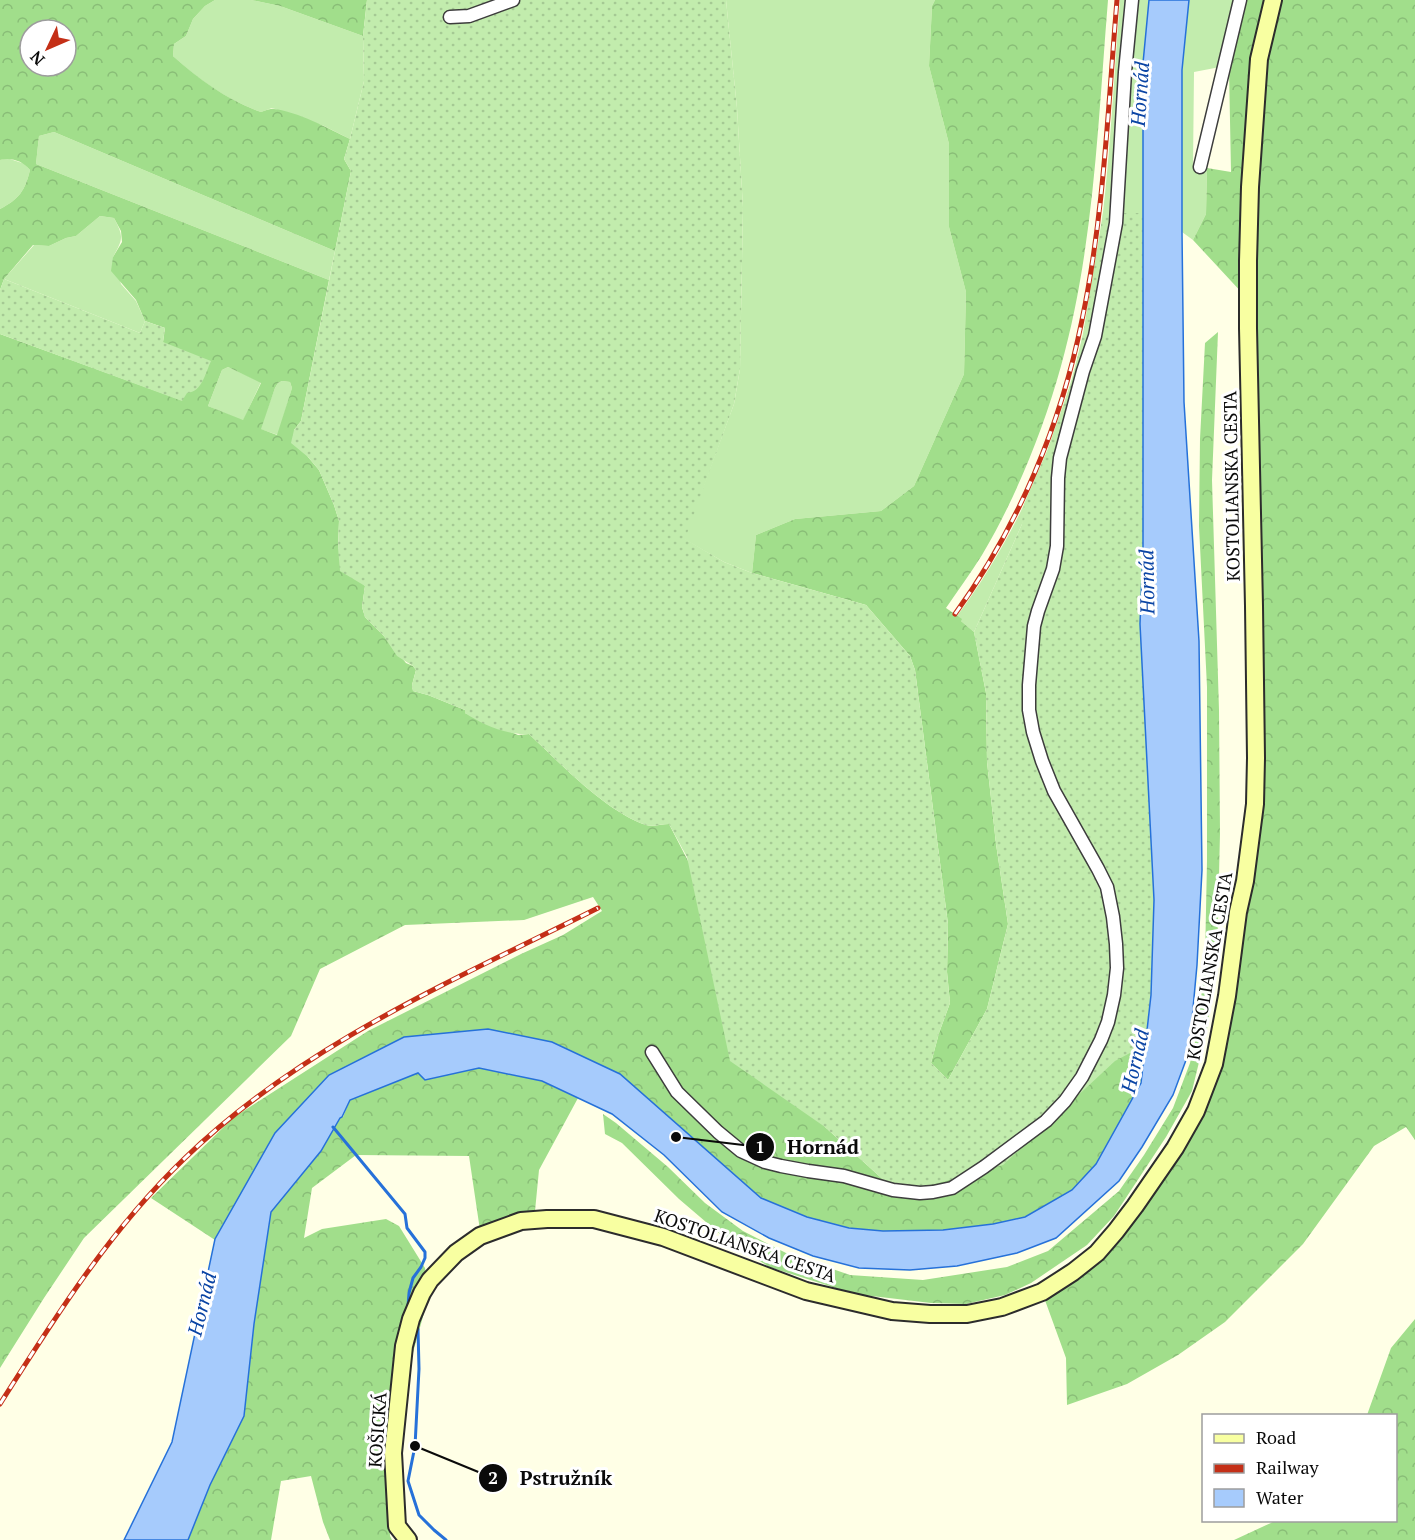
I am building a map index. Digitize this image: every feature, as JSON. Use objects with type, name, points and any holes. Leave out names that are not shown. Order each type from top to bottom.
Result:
[{"type":"street","points":[[450,17],[469,16],[513,0]]},
{"type":"street","points":[[652,1052],[677,1092],[718,1132],[747,1154],[780,1166],[844,1176],[893,1190],[920,1193],[952,1188],[1046,1121],[1065,1101],[1082,1077],[1101,1040],[1114,995],[1117,968],[1113,917],[1107,887],[1054,791],[1042,761],[1029,710],[1029,685],[1032,640],[1038,611],[1053,569],[1057,546],[1060,458],[1083,371],[1095,336],[1116,223],[1125,72],[1132,0]]},
{"type":"street","points":[[1200,167],[1240,0]]},
{"type":"street","name":"KOSTOLIANSKA CESTA","points":[[411,1319],[430,1280],[456,1253],[480,1236],[501,1228],[521,1221],[547,1219],[594,1219],[627,1227],[663,1237],[806,1291],[892,1311],[967,1314],[1002,1307],[1042,1292],[1073,1272],[1096,1253],[1136,1206],[1170,1156],[1196,1111],[1214,1064],[1222,1028],[1255,804],[1248,261],[1259,59],[1273,0]]},
{"type":"street","name":"KOŠICKÁ","points":[[408,1540],[397,1526],[393,1453],[404,1346],[411,1319]]},
{"type":"green space","points":[[0,0],[215,0],[205,6],[193,19],[186,36],[174,44],[173,56],[214,89],[237,102],[261,112],[269,109],[283,110],[313,121],[350,139],[344,159],[351,171],[335,251],[54,132],[39,136],[36,164],[329,280],[301,421],[294,430],[308,457],[319,470],[334,505],[339,521],[338,548],[365,586],[362,607],[365,617],[406,663],[416,670],[412,685],[413,691],[465,710],[465,713],[518,735],[529,734],[584,786],[615,809],[646,825],[669,824],[825,1127],[899,1194],[1110,1050],[1145,1045],[1141,1083],[1096,1164],[1072,1190],[1025,1217],[993,1224],[944,1230],[883,1231],[849,1228],[807,1217],[761,1198],[733,1173],[488,1029],[275,1133],[215,1240],[151,1198],[234,1117],[368,1031],[563,935],[602,911],[593,897],[524,920],[405,925],[320,969],[291,1036],[84,1238],[0,1368],[0,334],[181,400],[163,342],[165,328],[145,321],[136,300],[111,271],[113,257],[122,242],[121,231],[114,218],[100,216],[76,236],[49,246],[33,245],[4,279],[0,290],[0,209],[20,194],[30,170],[16,160],[0,160]],"holes":[[[228,367],[261,383],[243,420],[208,406],[222,370]],[[282,381],[290,382],[292,388],[277,435],[261,429],[275,388]]]},
{"type":"green space","points":[[215,0],[251,0],[280,6],[363,36],[364,81],[350,139],[324,126],[272,108],[261,112],[237,102],[203,81],[173,56],[174,44],[186,36],[193,19],[205,6]]},
{"type":"green space","points":[[251,0],[367,0],[363,36],[280,6]]},
{"type":"green space","points":[[367,0],[726,0],[737,108],[743,207],[740,369],[734,404],[685,539],[724,562],[752,573],[866,605],[910,656],[915,670],[948,924],[947,972],[950,1003],[931,1063],[948,1080],[987,1009],[1008,924],[987,762],[986,693],[974,632],[1022,524],[1024,504],[1047,451],[1072,380],[1083,334],[1103,213],[1144,213],[1143,548],[1140,624],[1154,900],[1151,995],[1145,1045],[1115,1061],[1003,1165],[899,1194],[825,1127],[730,1061],[687,857],[669,824],[646,825],[615,809],[584,786],[529,734],[513,733],[487,725],[465,713],[465,710],[413,691],[412,685],[416,670],[397,656],[383,635],[365,617],[362,607],[365,586],[340,571],[339,521],[334,505],[319,470],[291,443],[294,430],[301,421],[351,171],[344,159],[364,81],[363,36]]},
{"type":"green space","points":[[726,0],[935,0],[932,6],[929,66],[949,144],[949,227],[966,292],[964,374],[914,486],[881,511],[795,519],[756,535],[752,573],[724,562],[684,539],[734,404],[740,369],[743,207],[737,108]]},
{"type":"green space","points":[[935,0],[1108,0],[1088,231],[1072,321],[1061,366],[1037,439],[1006,511],[982,555],[946,608],[962,619],[961,621],[974,632],[986,693],[987,762],[1008,924],[987,1009],[948,1080],[931,1063],[950,1003],[947,972],[948,924],[915,670],[910,656],[866,605],[752,573],[756,535],[795,519],[881,511],[914,486],[964,374],[966,292],[949,227],[949,144],[929,66],[932,6]]},
{"type":"green space","points":[[1120,0],[1129,0],[1118,169],[1094,329],[1022,524],[974,632],[957,616],[999,551],[1035,482],[1063,409],[1083,335],[1103,210]]},
{"type":"green space","points":[[1136,0],[1149,0],[1143,63],[1144,213],[1120,213]]},
{"type":"green space","points":[[1189,0],[1235,0],[1220,67],[1194,72],[1193,166],[1207,168],[1206,214],[1193,240],[1182,232],[1182,70]]},
{"type":"green space","points":[[1245,0],[1265,0],[1244,295],[1193,240],[1206,214],[1207,168],[1231,172],[1229,69]]},
{"type":"green space","points":[[1273,0],[1415,0],[1415,1140],[1406,1127],[1374,1146],[1303,1244],[1225,1322],[1178,1355],[1127,1384],[1067,1405],[1066,1358],[1042,1292],[1097,1253],[1196,1111],[1245,881],[1254,606],[1250,187]]},
{"type":"green space","points":[[54,132],[335,251],[329,280],[36,164],[39,136]]},
{"type":"green space","points":[[7,158],[25,164],[30,170],[20,194],[0,209],[0,160]]},
{"type":"green space","points":[[100,216],[114,218],[119,230],[121,238],[113,257],[121,284],[136,301],[145,321],[140,333],[4,279],[34,245],[49,246],[76,236]]},
{"type":"green space","points":[[4,279],[140,333],[145,321],[165,328],[163,342],[211,361],[200,386],[187,393],[182,401],[0,334],[0,290]]},
{"type":"green space","points":[[1218,332],[1212,480],[1219,710],[1220,833],[1217,961],[1207,1029],[1192,1091],[1166,1137],[1114,1216],[1087,1245],[1031,1283],[1005,1295],[966,1304],[931,1303],[855,1294],[769,1267],[720,1234],[679,1199],[622,1143],[605,1134],[603,1114],[668,1167],[705,1203],[743,1231],[786,1253],[850,1275],[923,1280],[1007,1267],[1048,1251],[1119,1191],[1173,1108],[1190,1063],[1198,1029],[1205,959],[1207,687],[1199,526],[1200,439],[1205,343]]},
{"type":"green space","points":[[228,367],[261,382],[243,421],[208,406],[222,370]]},
{"type":"green space","points":[[282,381],[290,382],[292,388],[278,435],[260,429],[275,388]]},
{"type":"green space","points":[[479,1068],[542,1081],[578,1098],[539,1170],[535,1211],[494,1228],[481,1237],[469,1156],[356,1155],[312,1188],[304,1238],[322,1229],[386,1219],[399,1226],[425,1268],[429,1295],[397,1410],[388,1488],[392,1540],[330,1540],[311,1476],[281,1481],[271,1540],[188,1540],[210,1485],[244,1416],[254,1324],[271,1212],[321,1151],[340,1118],[343,1117],[350,1100],[418,1073],[425,1080]]},
{"type":"green space","points":[[1415,1319],[1415,1540],[1234,1540],[1273,1522],[1397,1522],[1397,1414],[1367,1414],[1391,1348]]},
{"type":"water","points":[[1149,0],[1189,0],[1182,70],[1184,402],[1199,641],[1202,870],[1189,1052],[1173,1095],[1142,1147],[1119,1181],[1056,1238],[1017,1253],[957,1266],[910,1270],[859,1268],[813,1256],[769,1238],[722,1212],[664,1155],[612,1114],[542,1081],[479,1068],[425,1080],[418,1073],[350,1100],[321,1151],[271,1212],[254,1324],[244,1416],[210,1485],[188,1540],[124,1540],[172,1442],[215,1239],[275,1133],[329,1075],[404,1037],[488,1029],[552,1042],[620,1074],[761,1198],[807,1217],[849,1228],[883,1231],[943,1230],[993,1224],[1025,1217],[1072,1190],[1096,1164],[1141,1083],[1151,995],[1154,900],[1140,624],[1143,548],[1143,63]]},
{"type":"waterway","points":[[333,1127],[405,1214],[407,1228],[425,1252],[421,1267],[413,1278],[408,1306]]},
{"type":"waterway","points":[[418,1329],[419,1369],[415,1446],[408,1481],[419,1515],[446,1540]]},
{"type":"railway","points":[[955,614],[978,581],[998,546],[1034,474],[1062,398],[1073,359],[1089,280],[1100,201],[1117,0]]},
{"type":"railway","points":[[0,1404],[85,1275],[132,1215],[185,1158],[230,1118],[279,1081],[329,1048],[381,1018],[598,908]]},
{"type":"place","name":"Hornád","points":[[676,1137]]},
{"type":"place","name":"Pstružník","points":[[415,1446]]}]
